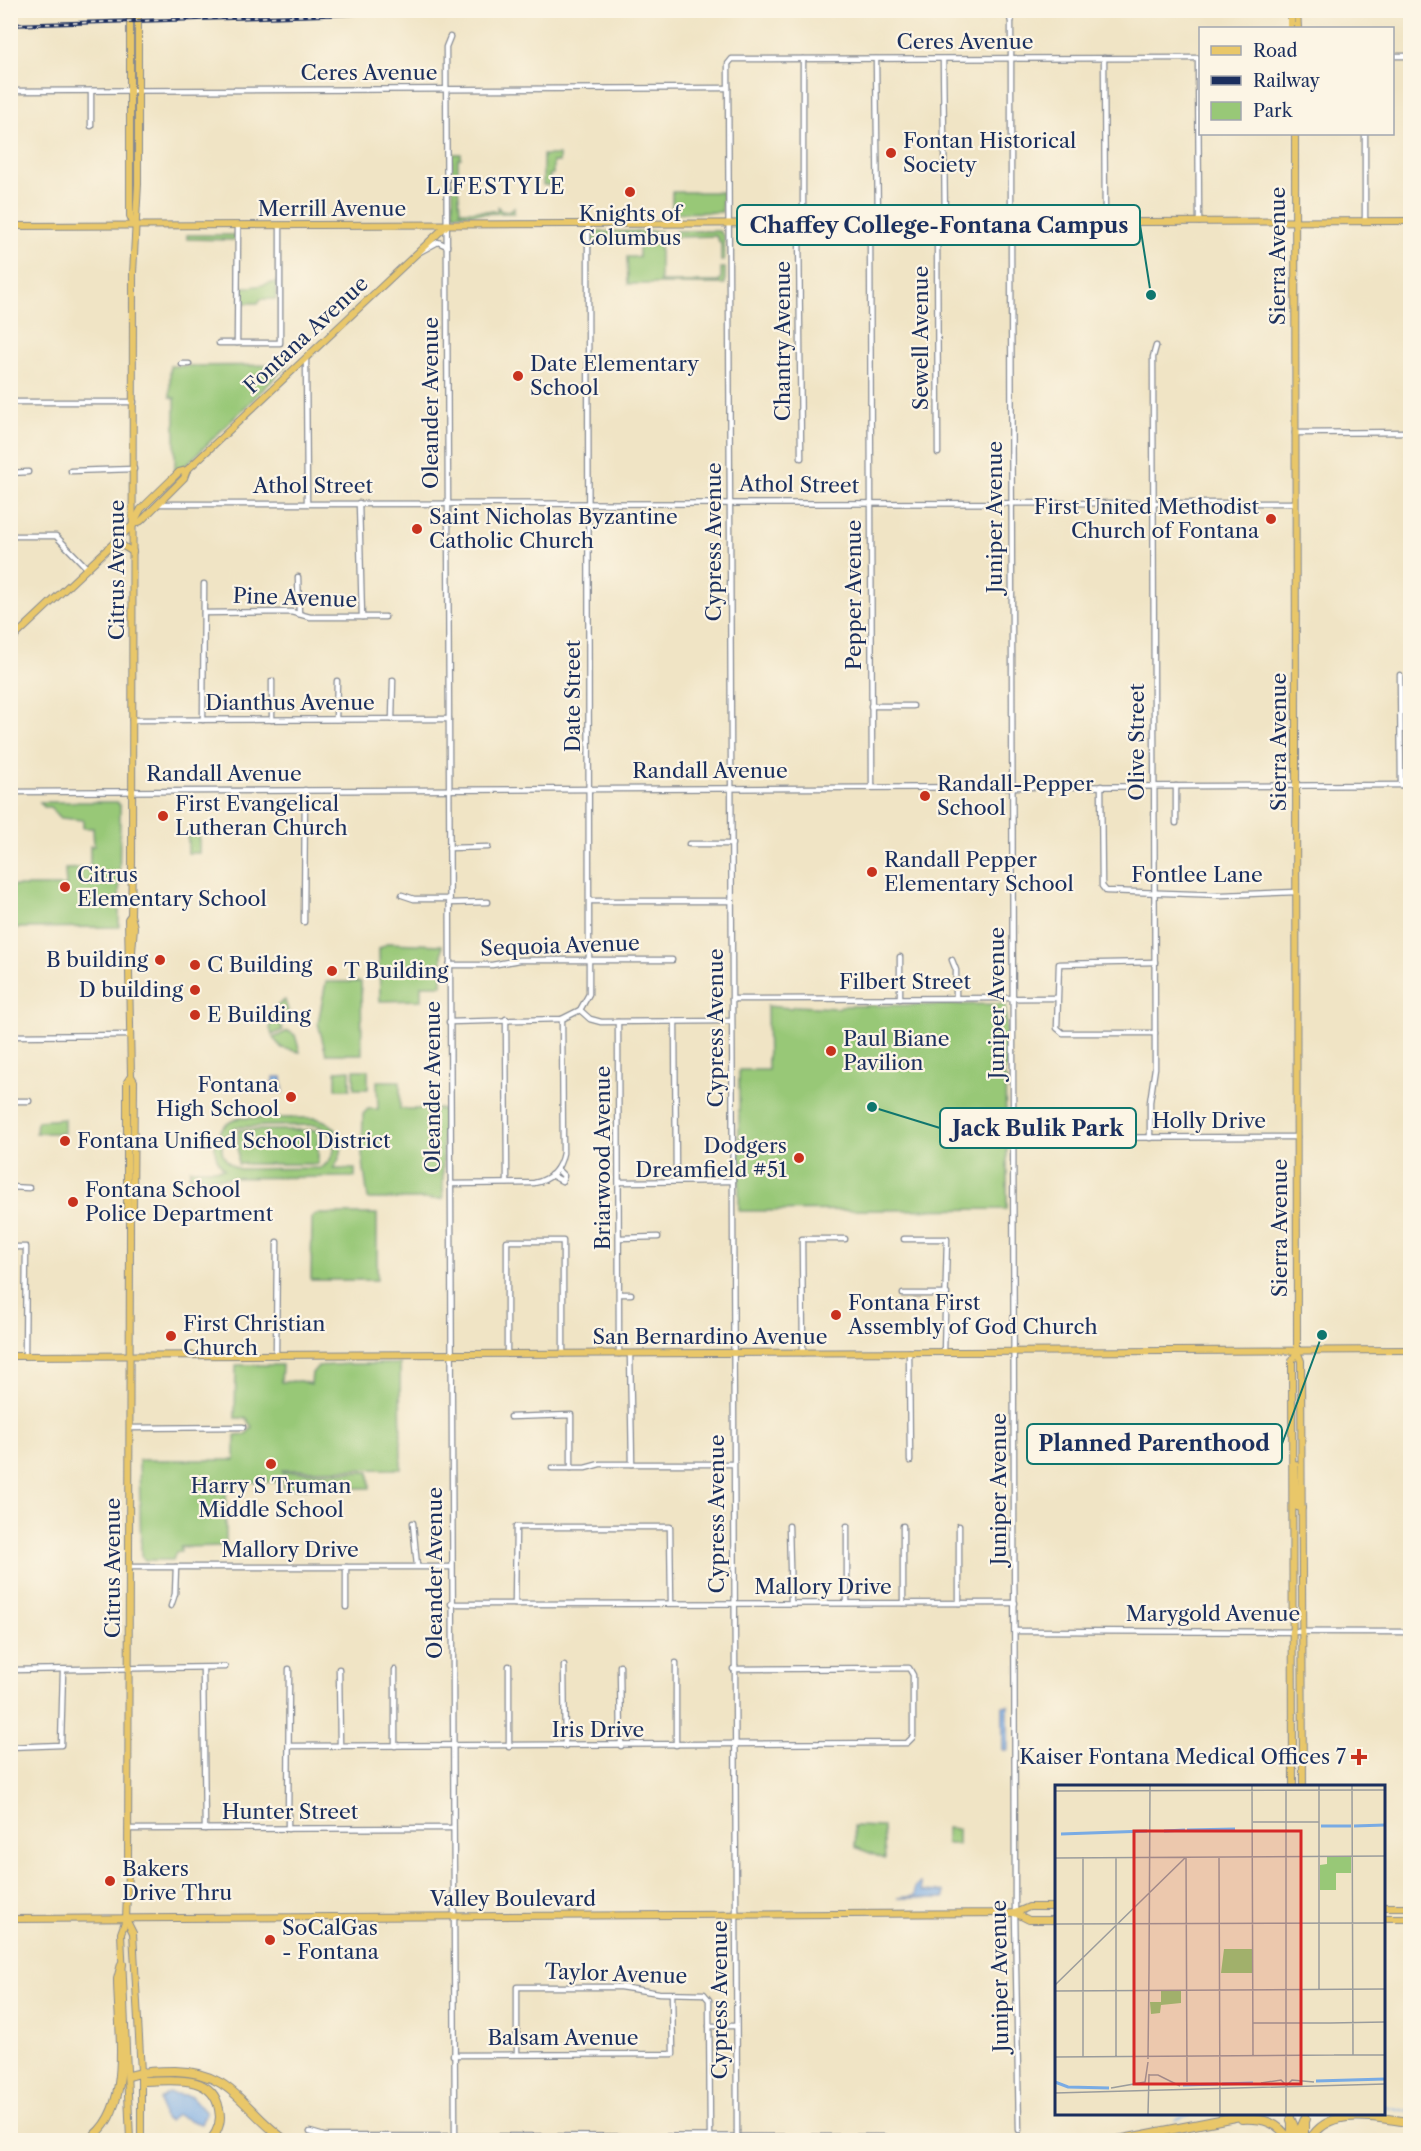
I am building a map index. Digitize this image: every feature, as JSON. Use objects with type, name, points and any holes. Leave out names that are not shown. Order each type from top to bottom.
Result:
[{"type":"highway","points":[[88,2140],[108,2122],[117,2100],[118,1979],[122,1964]]},
{"type":"highway","points":[[142,2077],[193,2071],[215,2078],[285,2140]]},
{"type":"highway","points":[[129,2076],[189,2080],[208,2090],[216,2100],[220,2115],[218,2128],[211,2140]]},
{"type":"highway","points":[[1118,2140],[1246,2115]]},
{"type":"highway","points":[[1355,2115],[1410,2122]]},
{"type":"highway","points":[[1299,2140],[1305,2116]]},
{"type":"highway","points":[[1291,2117],[1299,2140]]},
{"type":"highway","points":[[1299,2140],[1331,2120],[1364,2117]]},
{"type":"highway","points":[[1232,2119],[1256,2118],[1271,2122],[1299,2140]]},
{"type":"main road","name":"Citrus Avenue","points":[[130,10],[130,216],[134,225]]},
{"type":"main road","name":"Citrus Avenue","points":[[130,2140],[121,1933],[126,1919],[128,1829],[130,1217],[127,1214],[127,1082],[131,1076],[131,965],[128,918],[131,915],[134,225],[137,216],[138,184],[138,10]]},
{"type":"main road","points":[[1291,10],[1291,27]]},
{"type":"main road","points":[[1298,10],[1298,27]]},
{"type":"main road","name":"Sierra Avenue","points":[[1295,135],[1297,1351],[1301,1360],[1303,1785]]},
{"type":"main road","name":"Merrill Avenue","points":[[10,226],[1410,221]]},
{"type":"main road","name":"Fontana Avenue","points":[[10,641],[86,567],[134,524],[141,521],[184,477],[187,470],[447,225]]},
{"type":"main road","name":"Fontana Avenue","points":[[134,524],[141,509],[179,472],[187,470]]},
{"type":"main road","points":[[134,495],[152,498]]},
{"type":"main road","points":[[107,548],[123,546],[133,552]]},
{"type":"main road","name":"San Bernardino Avenue","points":[[10,1356],[1410,1350]]},
{"type":"main road","name":"Sierra Avenue","points":[[1293,1785],[1292,1361],[1297,1351]]},
{"type":"main road","points":[[1292,1458],[1297,1471],[1297,1506],[1302,1508]]},
{"type":"main road","name":"Valley Boulevard","points":[[10,1919],[1015,1913],[1029,1907],[1055,1907]]},
{"type":"main road","points":[[1385,1907],[1410,1907]]},
{"type":"main road","name":"Valley Boulevard","points":[[1015,1913],[1029,1920],[1055,1920]]},
{"type":"main road","points":[[1385,1918],[1410,1918]]},
{"type":"main road","name":"Citrus Avenue","points":[[126,1919],[133,1933],[142,2077],[141,2140]]},
{"type":"street","name":"Juniper Avenue","points":[[1007,10],[1011,21]]},
{"type":"street","name":"Juniper Avenue","points":[[1013,10],[1011,21],[1011,223],[1015,1913],[1019,2130]]},
{"type":"street","name":"Oleander Avenue","points":[[450,37],[446,47],[446,90],[452,1915],[455,2138]]},
{"type":"street","points":[[1394,56],[1410,56]]},
{"type":"street","points":[[1104,58],[1105,222]]},
{"type":"street","name":"Ceres Avenue","points":[[730,60],[1199,58]]},
{"type":"street","points":[[1199,58],[1199,222]]},
{"type":"street","name":"Chantry Avenue","points":[[801,458],[802,59]]},
{"type":"street","points":[[876,59],[878,223]]},
{"type":"street","points":[[943,59],[945,223]]},
{"type":"street","name":"Cypress Avenue","points":[[730,60],[728,88],[731,1022],[734,1181],[733,1604],[737,2140]]},
{"type":"street","name":"Ceres Avenue","points":[[10,91],[728,88]]},
{"type":"street","points":[[91,91],[91,126]]},
{"type":"street","points":[[1365,135],[1365,221]]},
{"type":"street","name":"Sewell Avenue","points":[[937,223],[938,453]]},
{"type":"street","name":"Date Street","points":[[580,1010],[589,994],[590,960],[588,224]]},
{"type":"street","name":"Pepper Avenue","points":[[870,224],[872,787]]},
{"type":"street","points":[[237,343],[238,226]]},
{"type":"street","points":[[219,343],[280,343],[280,226]]},
{"type":"street","points":[[416,254],[438,242],[447,246]]},
{"type":"street","name":"Olive Street","points":[[1150,1138],[1155,1033],[1153,357],[1156,346]]},
{"type":"street","points":[[306,358],[307,503]]},
{"type":"street","points":[[182,364],[189,364]]},
{"type":"street","points":[[10,402],[134,402]]},
{"type":"street","points":[[1295,433],[1410,432]]},
{"type":"street","points":[[71,471],[134,469]]},
{"type":"street","points":[[10,472],[28,472]]},
{"type":"street","name":"Athol Street","points":[[158,504],[730,501],[1012,504],[1295,503]]},
{"type":"street","points":[[359,503],[362,617]]},
{"type":"street","points":[[10,536],[56,536],[86,567]]},
{"type":"street","points":[[298,577],[299,614]]},
{"type":"street","points":[[203,720],[204,584]]},
{"type":"street","name":"Pine Avenue","points":[[204,613],[385,617]]},
{"type":"street","points":[[1400,675],[1401,785]]},
{"type":"street","points":[[392,719],[393,680]]},
{"type":"street","points":[[272,681],[272,720]]},
{"type":"street","points":[[336,719],[337,681]]},
{"type":"street","points":[[871,706],[914,706]]},
{"type":"street","name":"Dianthus Avenue","points":[[132,720],[448,719]]},
{"type":"street","name":"Randall Avenue","points":[[10,792],[1410,785]]},
{"type":"street","name":"Fontlee Lane","points":[[1101,786],[1102,886],[1108,892],[1227,895],[1296,892]]},
{"type":"street","points":[[1176,786],[1176,823]]},
{"type":"street","points":[[304,922],[305,790]]},
{"type":"street","points":[[690,844],[732,844]]},
{"type":"street","points":[[449,848],[488,847]]},
{"type":"street","points":[[402,895],[414,899],[488,903]]},
{"type":"street","points":[[590,901],[732,901]]},
{"type":"street","points":[[900,957],[900,999]]},
{"type":"street","name":"Sequoia Avenue","points":[[449,965],[492,965],[519,960],[672,960]]},
{"type":"street","points":[[952,960],[956,970],[956,998]]},
{"type":"street","points":[[1155,962],[1061,963],[1058,967],[1057,998],[1057,1028],[1061,1033],[1155,1033]]},
{"type":"street","name":"Filbert Street","points":[[732,999],[1057,998]]},
{"type":"street","points":[[449,1022],[562,1018],[580,1010],[595,1021],[731,1022]]},
{"type":"street","points":[[450,1184],[534,1183],[551,1175],[557,1169],[563,1153],[562,1018]]},
{"type":"street","points":[[506,1019],[507,1184]]},
{"type":"street","name":"Briarwood Avenue","points":[[618,1022],[619,1354]]},
{"type":"street","points":[[675,1022],[676,1181]]},
{"type":"street","points":[[10,1036],[130,1035]]},
{"type":"street","points":[[10,1101],[29,1101]]},
{"type":"street","name":"Holly Drive","points":[[1014,1138],[1297,1137]]},
{"type":"street","points":[[551,1175],[562,1181],[564,1176],[557,1169]]},
{"type":"street","points":[[620,1182],[734,1181]]},
{"type":"street","points":[[10,1187],[29,1188]]},
{"type":"street","points":[[620,1238],[658,1237]]},
{"type":"street","points":[[803,1353],[802,1239],[845,1239]]},
{"type":"street","points":[[904,1239],[947,1239],[945,1352]]},
{"type":"street","points":[[507,1354],[507,1241],[563,1241],[563,1354]]},
{"type":"street","points":[[276,1355],[277,1242]]},
{"type":"street","points":[[10,1247],[26,1247],[25,1356]]},
{"type":"street","points":[[620,1294],[631,1294]]},
{"type":"street","points":[[903,1294],[947,1294]]},
{"type":"street","points":[[909,1352],[910,1461]]},
{"type":"street","points":[[630,1354],[632,1464]]},
{"type":"street","points":[[510,1418],[571,1415],[571,1468]]},
{"type":"street","points":[[130,1428],[243,1427]]},
{"type":"street","points":[[552,1468],[632,1464],[733,1464]]},
{"type":"street","points":[[413,1523],[417,1566]]},
{"type":"street","points":[[789,1526],[790,1603]]},
{"type":"street","points":[[847,1526],[847,1603]]},
{"type":"street","points":[[903,1526],[903,1603]]},
{"type":"street","points":[[959,1526],[959,1603]]},
{"type":"street","points":[[515,1604],[516,1527],[670,1527],[671,1603]]},
{"type":"street","name":"Mallory Drive","points":[[129,1567],[451,1567]]},
{"type":"street","points":[[171,1606],[175,1594],[176,1567]]},
{"type":"street","points":[[346,1567],[346,1607]]},
{"type":"street","name":"Mallory Drive","points":[[451,1604],[1015,1603]]},
{"type":"street","name":"Marygold Avenue","points":[[1015,1631],[1410,1632]]},
{"type":"street","points":[[676,1663],[676,1745]]},
{"type":"street","points":[[508,1666],[509,1747]]},
{"type":"street","points":[[564,1666],[565,1746]]},
{"type":"street","points":[[620,1666],[621,1746]]},
{"type":"street","points":[[10,1670],[203,1670],[225,1667]]},
{"type":"street","name":"Iris Drive","points":[[289,1746],[509,1747],[907,1743],[913,1733],[913,1675],[906,1668],[734,1669]]},
{"type":"street","points":[[288,1829],[289,1669]]},
{"type":"street","points":[[339,1669],[340,1746]]},
{"type":"street","points":[[203,1670],[205,1829]]},
{"type":"street","points":[[395,1670],[395,1746]]},
{"type":"street","points":[[10,1748],[61,1746],[63,1671]]},
{"type":"street","name":"Hunter Street","points":[[128,1829],[452,1828]]},
{"type":"street","name":"Taylor Avenue","points":[[517,2054],[517,1987],[620,1987],[707,1996],[709,2026]]},
{"type":"street","name":"Balsam Avenue","points":[[453,2055],[673,2054],[672,1994]]},
{"type":"street","points":[[710,2137],[709,2026],[736,2026]]},
{"type":"street","points":[[310,2132],[324,2136],[455,2138],[885,2137]]},
{"type":"green space","points":[[451,154],[461,154],[461,158],[458,159],[458,174],[461,176],[453,176]]},
{"type":"green space","points":[[543,155],[559,155],[559,162],[553,162],[553,174],[549,175],[550,180],[556,180],[556,185],[543,185]]},
{"type":"green space","points":[[453,182],[461,182],[458,185],[460,211],[497,211],[498,207],[501,211],[510,211],[514,207],[514,213],[455,214],[453,212]]},
{"type":"green space","points":[[672,192],[722,192],[722,212],[672,213]]},
{"type":"green space","points":[[660,231],[660,282],[718,282],[721,278],[721,268],[725,268],[725,284],[628,284],[627,257],[639,257],[639,235],[633,235],[633,238],[597,238],[596,243],[592,243],[592,235],[595,235],[595,232]]},
{"type":"green space","points":[[675,231],[719,231],[724,236],[724,261],[721,261],[721,244],[716,236],[677,237],[676,240]]},
{"type":"green space","points":[[187,235],[235,235],[235,240],[187,239]]},
{"type":"green space","points":[[277,282],[276,299],[261,299],[258,303],[241,303],[242,287]]},
{"type":"green space","points":[[288,365],[181,470],[175,472],[175,398],[170,397],[170,366]]},
{"type":"green space","points":[[40,802],[117,802],[120,806],[119,927],[11,928],[11,886],[66,886],[65,869],[90,868],[90,846],[94,846],[93,828],[83,828],[83,820],[61,818],[50,807],[44,807]]},
{"type":"green space","points":[[188,834],[199,834],[199,853],[188,853]]},
{"type":"green space","points":[[388,943],[442,945],[442,985],[421,985],[421,1000],[380,1001],[379,949]]},
{"type":"green space","points":[[326,982],[361,982],[362,1054],[326,1054],[318,1023]]},
{"type":"green space","points":[[285,1000],[289,1014],[281,1027],[283,1030],[272,1035],[271,1015]]},
{"type":"green space","points":[[1006,1004],[1007,1065],[1003,1076],[1007,1080],[1005,1099],[1007,1132],[1004,1135],[1007,1146],[1007,1209],[739,1211],[739,1070],[768,1070],[767,1006],[838,1008],[841,1006]]},
{"type":"green space","points":[[288,1031],[295,1035],[300,1052],[282,1048],[273,1038]]},
{"type":"green space","points":[[350,1070],[350,1089],[336,1089],[336,1071]]},
{"type":"green space","points":[[354,1070],[368,1070],[368,1089],[354,1089]]},
{"type":"green space","points":[[377,1081],[400,1081],[400,1109],[443,1109],[443,1199],[368,1199],[362,1155],[363,1114],[368,1109],[378,1109]]},
{"type":"green space","points":[[240,1118],[316,1118],[325,1121],[337,1132],[342,1145],[338,1161],[333,1169],[355,1169],[355,1177],[190,1178],[190,1169],[224,1169],[216,1154],[216,1139],[219,1132],[231,1121]],"holes":[[[316,1125],[324,1128],[333,1139],[334,1151],[321,1168],[239,1169],[230,1164],[222,1152],[224,1137],[236,1127]]]},
{"type":"green space","points":[[64,1119],[64,1133],[36,1133],[37,1121]]},
{"type":"green space","points":[[238,1130],[318,1130],[318,1164],[238,1164]]},
{"type":"green space","points":[[316,1214],[377,1214],[377,1280],[311,1280],[312,1217]]},
{"type":"green space","name":"Harry S Truman Middle School","points":[[400,1364],[401,1469],[282,1470],[283,1472],[369,1472],[370,1488],[283,1488],[283,1475],[279,1482],[233,1482],[226,1489],[226,1546],[180,1547],[181,1551],[176,1552],[173,1560],[145,1560],[141,1555],[139,1460],[235,1460],[235,1436],[246,1435],[252,1427],[247,1418],[235,1418],[236,1365],[282,1365],[281,1382],[300,1381],[311,1384],[312,1373],[318,1366]]},
{"type":"green space","points":[[854,1826],[883,1827],[885,1859],[855,1847]]},
{"type":"green space","points":[[946,1828],[958,1829],[958,1844],[946,1844]]},
{"type":"water","points":[[274,1077],[282,1077],[283,1092],[266,1092],[267,1084],[274,1083]]},
{"type":"water","points":[[1008,1705],[1008,1750],[1003,1750],[1003,1706]]},
{"type":"water","points":[[920,1883],[922,1891],[944,1892],[944,1898],[897,1898],[915,1896],[915,1887]]},
{"type":"water","points":[[168,2093],[191,2096],[206,2113],[201,2124],[176,2115],[169,2121],[164,2119],[160,2100]]},
{"type":"waterway","points":[[1385,2106],[1410,2112]]},
{"type":"waterway","points":[[1175,2120],[1188,2115]]},
{"type":"railway","points":[[10,25],[480,10]]},
{"type":"place","name":"Fontan Historical Society","points":[[891,153]]},
{"type":"place","name":"Knights of Columbus","points":[[630,192]]},
{"type":"place","name":"Chaffey College-Fontana Campus","points":[[1151,295]]},
{"type":"place","name":"Date Elementary School","points":[[518,376]]},
{"type":"place","name":"First United Methodist Church of Fontana","points":[[1271,519]]},
{"type":"place","name":"Saint Nicholas Byzantine Catholic Church","points":[[417,529]]},
{"type":"place","name":"Randall-Pepper School","points":[[925,796]]},
{"type":"place","name":"First Evangelical Lutheran Church","points":[[163,816]]},
{"type":"place","name":"Randall Pepper Elementary School","points":[[872,872]]},
{"type":"place","name":"Citrus Elementary School","points":[[65,887]]},
{"type":"place","name":"B building","points":[[160,960]]},
{"type":"place","name":"C Building","points":[[195,965]]},
{"type":"place","name":"T Building","points":[[332,971]]},
{"type":"place","name":"D building","points":[[195,990]]},
{"type":"place","name":"E Building","points":[[195,1015]]},
{"type":"place","name":"Paul Biane Pavilion","points":[[831,1051]]},
{"type":"place","name":"Fontana High School","points":[[291,1097]]},
{"type":"place","name":"Jack Bulik Park","points":[[872,1107]]},
{"type":"place","name":"Fontana Unified School District","points":[[65,1141]]},
{"type":"place","name":"Dodgers Dreamfield #51","points":[[799,1158]]},
{"type":"place","name":"Fontana School Police Department","points":[[73,1202]]},
{"type":"place","name":"Fontana First Assembly of God Church","points":[[836,1315]]},
{"type":"place","name":"Planned Parenthood","points":[[1322,1335]]},
{"type":"place","name":"First Christian Church","points":[[171,1336]]},
{"type":"place","name":"Harry S Truman Middle School","points":[[271,1464]]},
{"type":"place","name":"Kaiser Fontana Medical Offices 7","points":[[1359,1757]]},
{"type":"place","name":"Bakers Drive Thru","points":[[110,1881]]},
{"type":"place","name":"SoCalGas - Fontana","points":[[270,1940]]},
{"type":"district","name":"LIFESTYLE","points":[[496,186]]}]
